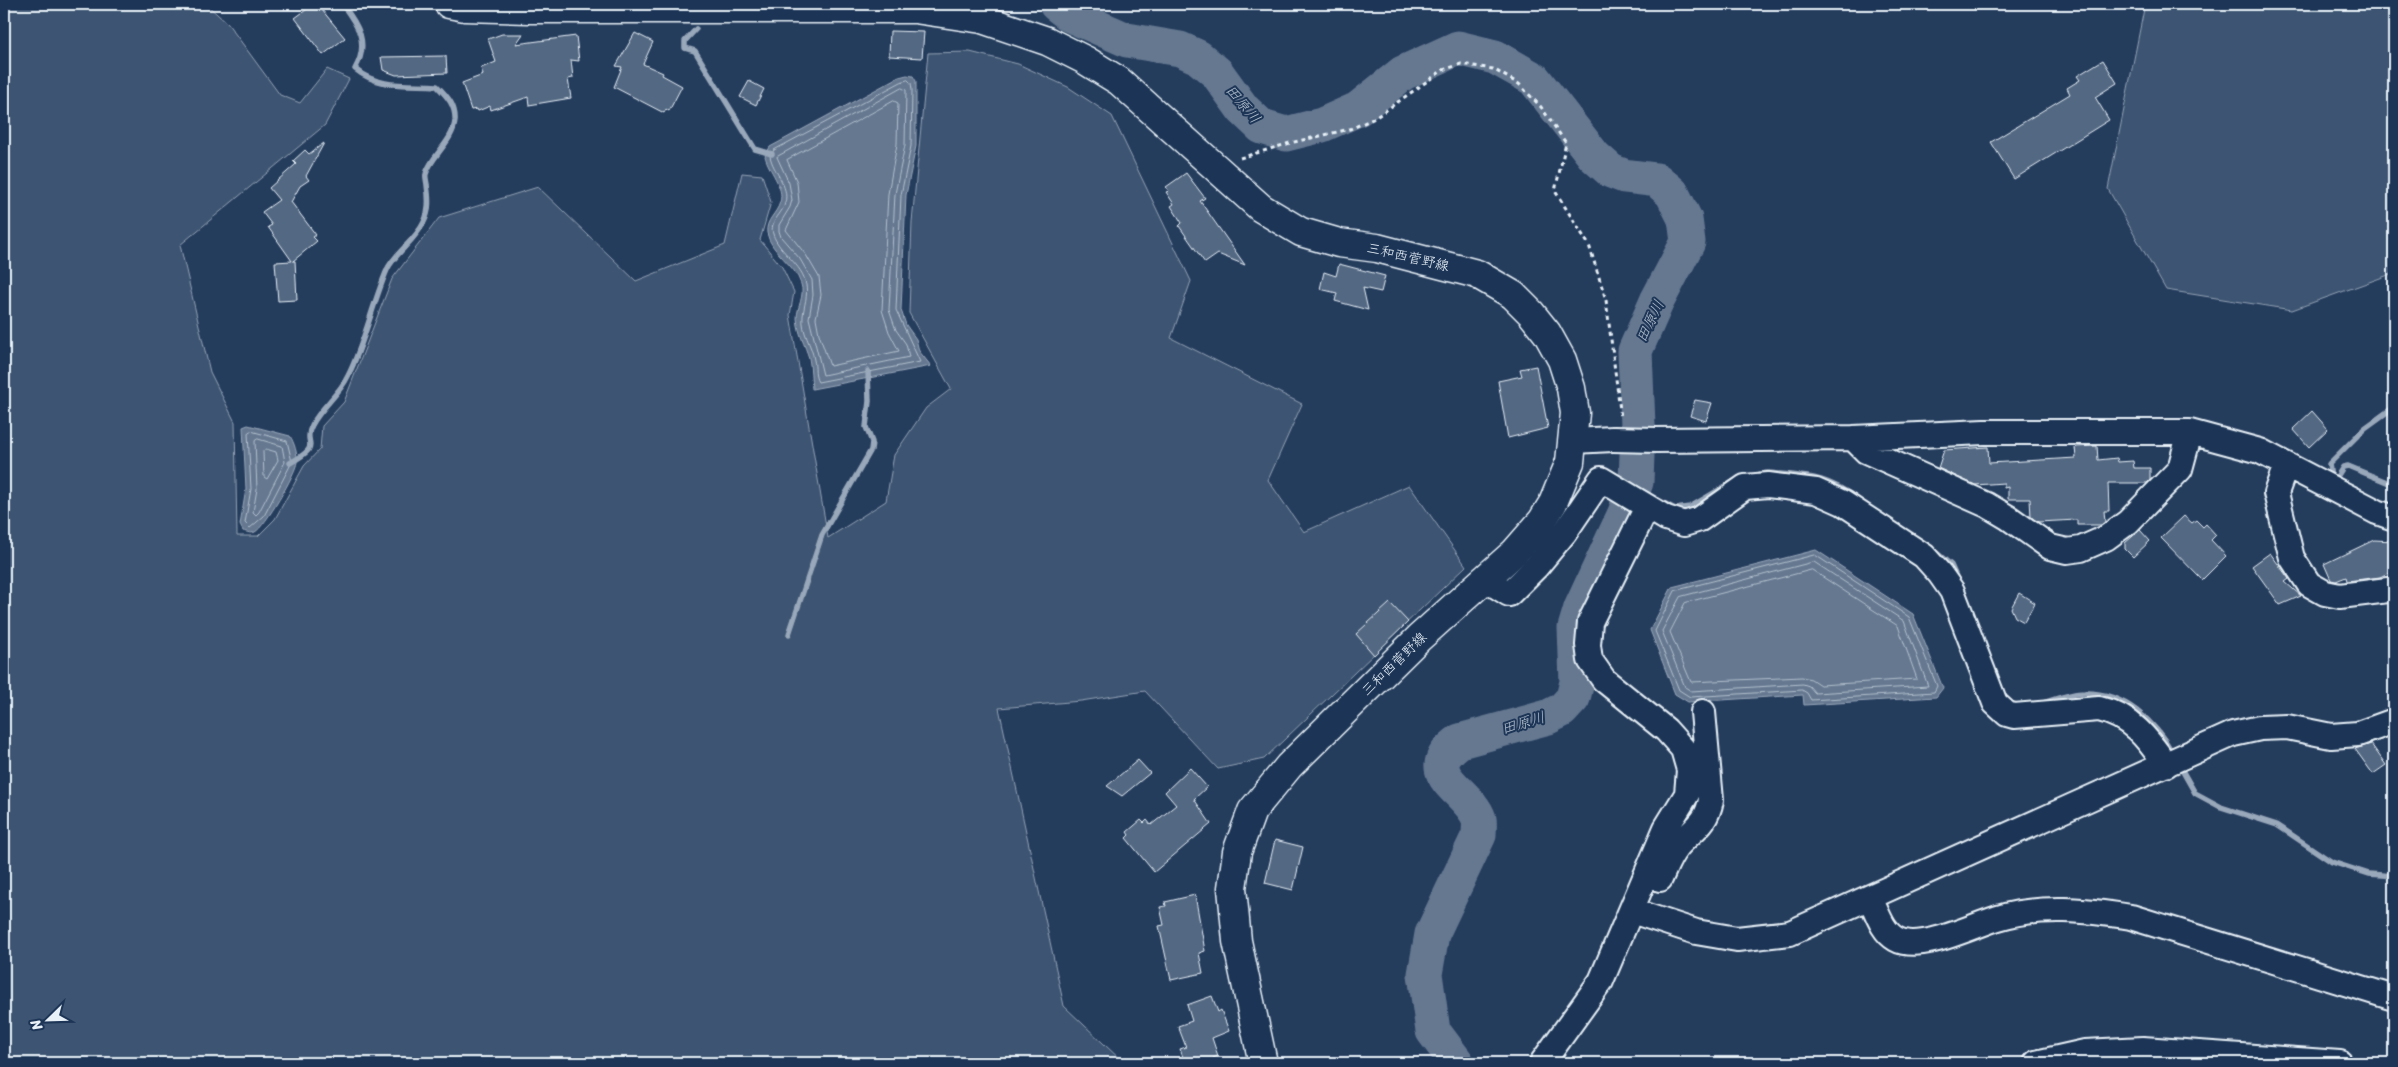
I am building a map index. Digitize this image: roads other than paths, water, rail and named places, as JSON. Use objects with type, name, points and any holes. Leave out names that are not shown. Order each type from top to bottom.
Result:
[{"type":"main road","name":"三和西菅野線","points":[[449,4],[465,7],[529,9],[915,6],[982,19],[1047,41],[1085,60],[1119,81],[1261,208],[1301,232],[1339,243],[1377,248],[1477,274],[1513,296],[1542,326],[1562,360],[1571,388],[1575,413],[1570,462],[1562,485],[1546,515],[1528,538],[1420,638],[1289,766],[1252,811],[1237,852],[1232,888],[1237,941],[1263,1063]]},
{"type":"street","points":[[1573,440],[1617,431],[1656,440],[1853,438],[1984,432],[2190,432],[2260,452],[2377,512],[2394,518]]},
{"type":"street","points":[[1853,438],[1866,451],[1987,505],[2050,547],[2067,551],[2081,549],[2106,538],[2128,522],[2180,469],[2190,432]]},
{"type":"street","points":[[2286,465],[2276,492],[2292,558],[2309,584],[2325,592],[2340,596],[2388,590],[2394,591]]},
{"type":"street","points":[[1485,579],[1508,594],[1536,567],[1564,532],[1601,479],[1666,518],[1684,524],[1700,519],[1745,487],[1768,486],[1816,491],[1843,503],[1924,556],[1940,574],[1952,591],[1995,703],[2000,709],[2014,716],[2099,709],[2112,712],[2138,728],[2174,761]]},
{"type":"street","points":[[1638,501],[1590,622],[1588,645],[1590,660],[1604,680],[1666,730],[1683,749],[1689,770],[1688,794],[1666,828],[1639,913]]},
{"type":"street","points":[[1542,1063],[1601,981],[1669,858],[1677,847],[1700,826],[1708,814],[1710,800],[1703,712]]},
{"type":"street","points":[[1639,913],[1696,932],[1737,939],[1790,933],[2233,734],[2260,728],[2287,728],[2331,736],[2358,734],[2394,721]]},
{"type":"street","points":[[1870,898],[1884,928],[1897,940],[1912,943],[1931,941],[2000,917],[2028,911],[2092,911],[2130,917],[2394,998]]},
{"type":"street","points":[[2036,1063],[2086,1052],[2143,1048],[2340,1063]]},
{"type":"water","points":[[913,76],[916,81],[916,146],[906,195],[901,310],[906,325],[916,339],[919,351],[931,366],[812,389],[809,358],[800,334],[797,318],[802,293],[801,284],[794,270],[773,247],[767,233],[769,221],[780,202],[781,196],[765,156],[770,147],[899,77]]},
{"type":"water","points":[[248,425],[290,436],[297,459],[291,477],[279,499],[260,528],[252,533],[243,531],[240,525],[246,489],[243,427]]},
{"type":"water","points":[[1816,550],[1913,614],[1943,688],[1936,697],[1804,705],[1803,695],[1688,702],[1675,694],[1650,630],[1672,587]]},
{"type":"waterway","points":[[290,463],[307,452],[310,444],[309,432],[312,425],[320,412],[344,383],[354,363],[390,264],[416,235],[424,222],[428,204],[426,174],[432,161],[450,136],[455,121],[454,111],[450,102],[437,86],[384,83],[374,80],[355,69],[362,51],[362,43],[353,19],[342,4]]},
{"type":"waterway","name":"田原川","points":[[1056,4],[1070,15],[1127,40],[1180,49],[1198,57],[1217,73],[1243,109],[1262,127],[1286,134],[1322,125],[1358,109],[1403,73],[1458,48],[1495,57],[1534,79],[1594,156],[1611,171],[1624,176],[1657,180],[1672,193],[1685,219],[1688,242],[1657,301],[1635,351],[1638,426],[1636,482],[1625,513],[1581,608],[1575,628],[1577,682],[1573,698],[1562,710],[1548,717],[1460,741],[1447,753],[1442,763],[1443,772],[1473,808],[1479,819],[1479,835],[1432,934],[1425,974],[1433,1031],[1457,1063]]},
{"type":"waterway","points":[[696,29],[685,41],[685,48],[695,51],[755,149],[772,154]]},
{"type":"waterway","points":[[789,634],[822,535],[871,450],[872,442],[866,427],[869,401],[868,371]]},
{"type":"waterway","points":[[2394,407],[2365,428],[2329,464],[2331,478],[2335,480],[2343,467],[2348,466],[2394,485]]},
{"type":"waterway","points":[[1760,474],[1795,475],[1816,479],[1836,486],[1859,500]]},
{"type":"waterway","points":[[1658,500],[1675,509],[1690,507],[1734,481]]},
{"type":"waterway","points":[[1931,548],[1951,565],[1958,581]]},
{"type":"waterway","points":[[2043,703],[2079,693],[2112,697],[2125,703],[2148,720],[2174,755]]},
{"type":"waterway","points":[[2178,763],[2195,793],[2221,807],[2277,825],[2332,862],[2369,874],[2394,876]]}]
